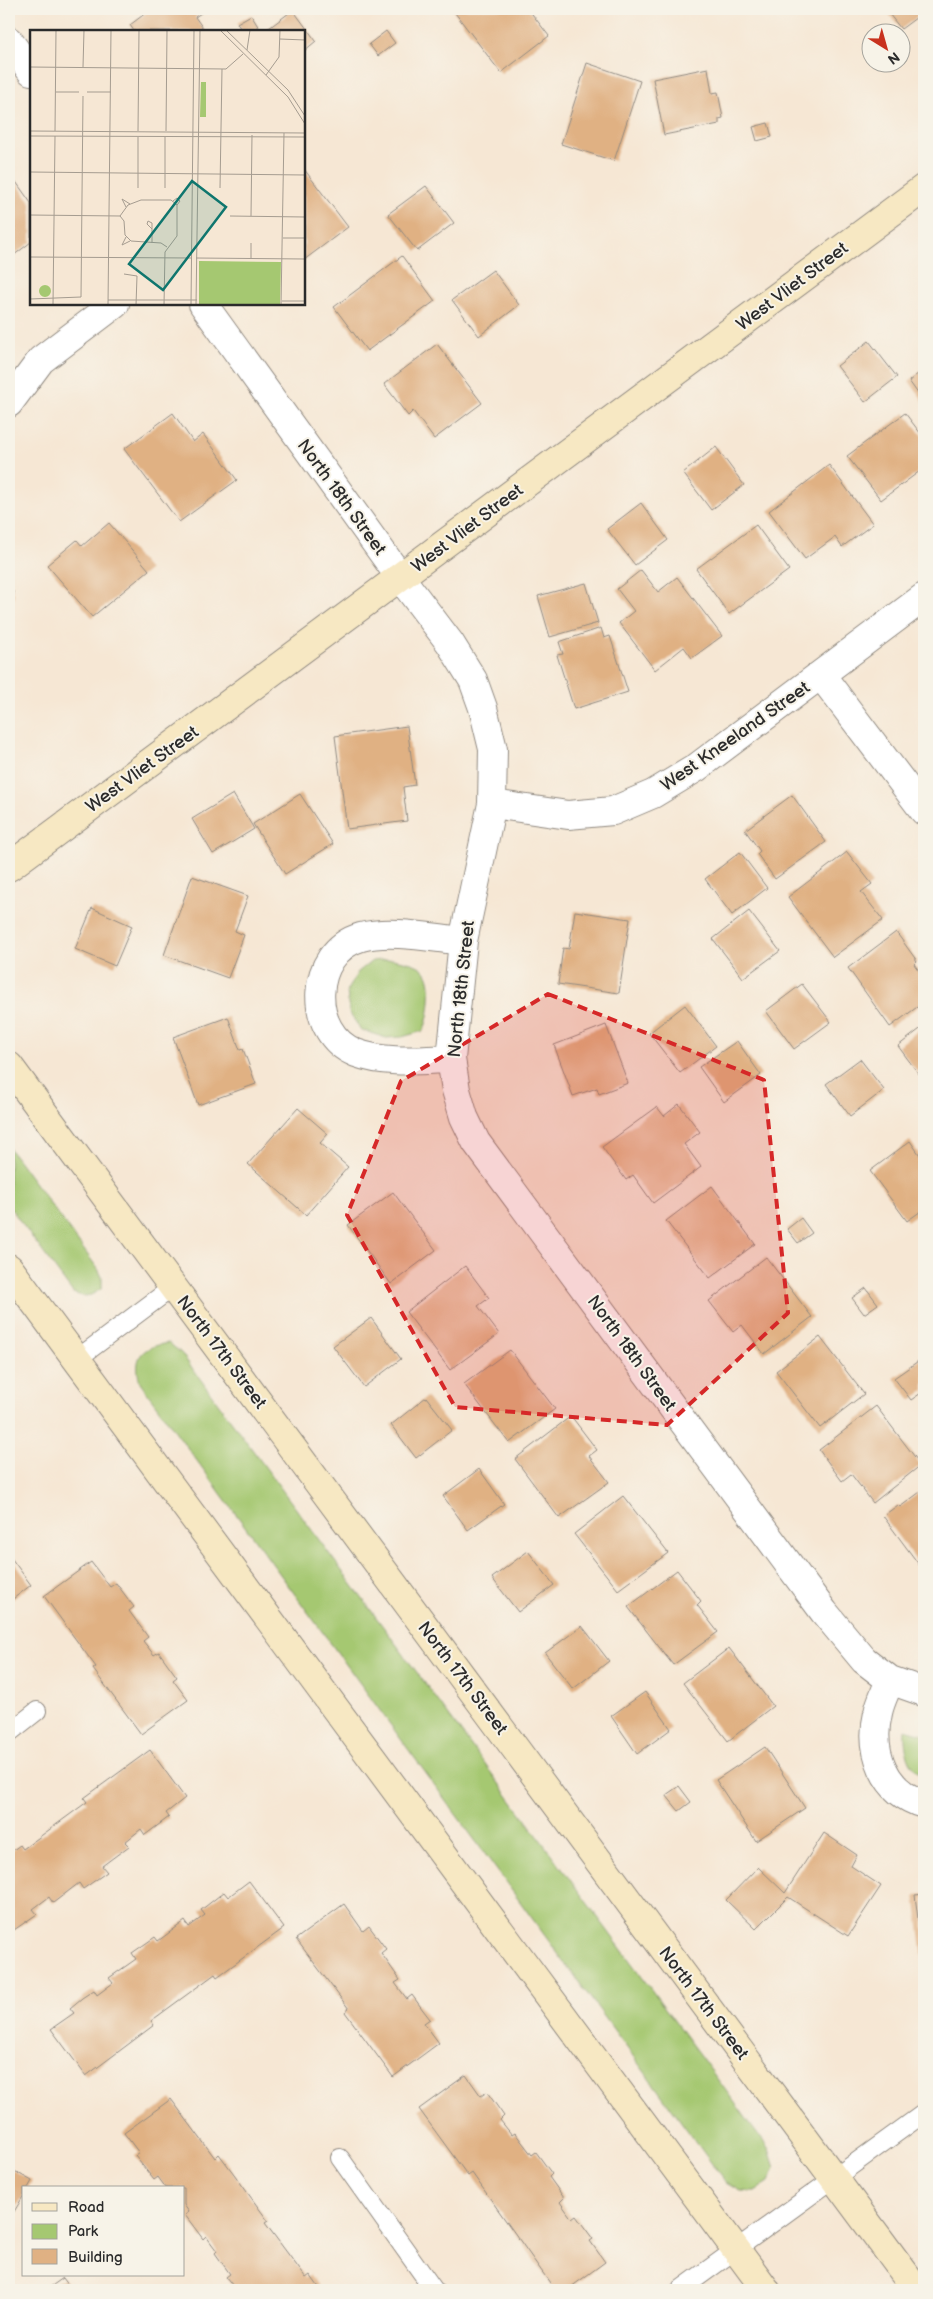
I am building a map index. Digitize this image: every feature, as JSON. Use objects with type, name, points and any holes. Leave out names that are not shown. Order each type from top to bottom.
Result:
[{"type":"main road","name":"West Vliet Street","points":[[9,866],[924,188]]},
{"type":"main road","name":"North 17th Street","points":[[9,1066],[917,2290]]},
{"type":"main road","points":[[9,1268],[766,2290]]},
{"type":"street","points":[[9,41],[30,70]]},
{"type":"street","points":[[9,403],[41,360],[114,305]]},
{"type":"street","name":"North 18th Street","points":[[204,305],[400,577],[450,643],[473,680],[483,708],[493,749],[492,804],[463,941],[451,1059],[456,1090],[464,1117],[476,1142],[824,1612],[864,1660],[890,1680],[924,1692]]},
{"type":"street","name":"West Kneeland Street","points":[[492,804],[568,815],[613,811],[653,794],[696,768],[924,597]]},
{"type":"street","points":[[821,675],[924,811]]},
{"type":"street","points":[[451,1059],[376,1058],[355,1053],[338,1041],[326,1024],[320,1004],[320,984],[328,965],[341,949],[359,938],[380,934],[463,941]]},
{"type":"street","points":[[890,1680],[878,1713],[876,1748],[880,1765],[888,1780],[899,1792],[914,1801],[924,1804]]},
{"type":"lane","points":[[77,1359],[173,1287]]},
{"type":"lane","points":[[9,1733],[37,1711]]},
{"type":"lane","points":[[680,2290],[924,2113]]},
{"type":"lane","points":[[340,2158],[434,2290]]},
{"type":"highlighted area","points":[[548,994],[764,1080],[788,1313],[667,1425],[455,1407],[347,1215],[401,1081]]},
{"type":"green space","points":[[392,959],[411,963],[423,970],[429,981],[430,1001],[423,1031],[402,1037],[386,1038],[361,1030],[349,1012],[347,990],[358,972],[372,961]]},
{"type":"green space","points":[[9,1148],[98,1269],[102,1277],[102,1288],[94,1293],[88,1296],[81,1296],[73,1293],[9,1206]]},
{"type":"green space","points":[[169,1343],[181,1353],[769,2149],[775,2168],[769,2182],[755,2191],[740,2191],[726,2183],[140,1383],[138,1366],[141,1354],[152,1347]]},
{"type":"green space","points":[[905,1729],[924,1734],[924,1776],[910,1762],[905,1742]]},
{"type":"building","points":[[151,9],[207,9],[195,17],[204,30],[133,30],[130,25]]},
{"type":"building","points":[[452,9],[531,9],[529,10],[549,36],[501,73]]},
{"type":"building","points":[[885,9],[924,9],[924,12],[910,22],[895,22]]},
{"type":"building","points":[[293,10],[316,41],[305,50],[305,30],[266,30]]},
{"type":"building","points":[[251,15],[259,28],[256,30],[241,30],[237,23]]},
{"type":"building","points":[[386,31],[395,43],[378,56],[369,44]]},
{"type":"building","points":[[587,63],[640,81],[614,161],[561,144]]},
{"type":"building","points":[[708,68],[712,93],[718,92],[723,118],[719,119],[719,124],[664,135],[653,79]]},
{"type":"building","points":[[768,123],[772,137],[757,141],[753,127]]},
{"type":"building","points":[[305,170],[348,227],[305,259]]},
{"type":"building","points":[[9,172],[30,202],[30,243],[9,259]]},
{"type":"building","points":[[426,186],[454,223],[417,251],[388,214]]},
{"type":"building","points":[[402,256],[435,301],[367,351],[334,307]]},
{"type":"building","points":[[493,270],[519,305],[479,336],[452,300]]},
{"type":"building","points":[[869,341],[897,377],[865,402],[837,366]]},
{"type":"building","points":[[437,344],[482,403],[434,439],[413,411],[408,416],[384,384]]},
{"type":"building","points":[[924,369],[924,402],[909,381]]},
{"type":"building","points":[[173,413],[193,442],[203,434],[237,480],[179,522],[124,449]]},
{"type":"building","points":[[905,413],[924,438],[924,468],[881,500],[847,456]]},
{"type":"building","points":[[716,447],[744,485],[711,510],[683,473]]},
{"type":"building","points":[[829,465],[873,524],[842,547],[835,537],[805,559],[769,511]]},
{"type":"building","points":[[641,503],[668,540],[635,565],[607,529]]},
{"type":"building","points":[[109,523],[149,570],[92,617],[47,565],[77,540],[82,546]]},
{"type":"building","points":[[756,525],[789,570],[729,614],[696,569]]},
{"type":"building","points":[[641,570],[658,592],[677,577],[722,636],[692,658],[684,647],[655,670],[619,623],[634,611],[617,589]]},
{"type":"building","points":[[586,583],[598,623],[550,637],[538,596]]},
{"type":"building","points":[[9,592],[14,592],[10,626],[9,625]]},
{"type":"building","points":[[601,628],[604,638],[610,636],[628,692],[574,709],[557,655],[563,654],[559,642]]},
{"type":"building","points":[[407,726],[415,785],[403,787],[407,821],[347,829],[335,736]]},
{"type":"building","points":[[233,794],[254,829],[213,854],[192,819]]},
{"type":"building","points":[[300,794],[333,844],[285,874],[253,824]]},
{"type":"building","points":[[792,795],[826,842],[775,879],[757,854],[760,851],[745,830]]},
{"type":"building","points":[[740,852],[767,888],[732,915],[705,879]]},
{"type":"building","points":[[847,852],[872,884],[861,892],[883,920],[833,957],[788,897]]},
{"type":"building","points":[[192,876],[248,896],[235,931],[244,935],[228,978],[164,955]]},
{"type":"building","points":[[92,908],[132,926],[115,966],[75,949]]},
{"type":"building","points":[[575,911],[630,919],[619,993],[558,984],[563,948],[569,949]]},
{"type":"building","points":[[749,911],[780,951],[743,978],[713,939]]},
{"type":"building","points":[[896,932],[917,961],[914,964],[924,978],[924,1002],[890,1027],[848,968]]},
{"type":"building","points":[[802,984],[831,1022],[794,1049],[766,1011]]},
{"type":"building","points":[[685,1005],[716,1046],[680,1073],[649,1033]]},
{"type":"building","points":[[228,1017],[240,1050],[243,1049],[256,1084],[198,1105],[173,1037]]},
{"type":"building","points":[[606,1025],[628,1083],[599,1094],[597,1088],[573,1096],[554,1045]]},
{"type":"building","points":[[924,1026],[924,1081],[898,1046]]},
{"type":"building","points":[[737,1041],[761,1075],[724,1102],[699,1067]]},
{"type":"building","points":[[860,1059],[884,1090],[850,1116],[826,1084]]},
{"type":"building","points":[[679,1104],[700,1132],[684,1144],[701,1167],[653,1203],[633,1175],[626,1180],[602,1147],[657,1107],[664,1116]]},
{"type":"building","points":[[298,1108],[328,1134],[320,1143],[348,1167],[306,1215],[248,1164]]},
{"type":"building","points":[[910,1141],[924,1161],[924,1209],[907,1221],[870,1171]]},
{"type":"building","points":[[712,1186],[755,1244],[710,1278],[666,1221]]},
{"type":"building","points":[[393,1192],[436,1250],[391,1284],[348,1225]]},
{"type":"building","points":[[801,1218],[812,1233],[798,1243],[787,1229]]},
{"type":"building","points":[[766,1257],[812,1317],[764,1354],[742,1325],[733,1332],[709,1301]]},
{"type":"building","points":[[465,1266],[489,1298],[478,1306],[499,1334],[450,1370],[406,1312]]},
{"type":"building","points":[[866,1288],[878,1304],[864,1314],[852,1298]]},
{"type":"building","points":[[371,1318],[401,1359],[364,1387],[333,1346]]},
{"type":"building","points":[[820,1337],[864,1394],[820,1428],[776,1371]]},
{"type":"building","points":[[510,1350],[555,1409],[509,1443],[464,1384]]},
{"type":"building","points":[[924,1357],[924,1391],[911,1400],[894,1378]]},
{"type":"building","points":[[426,1397],[452,1430],[416,1458],[391,1425]]},
{"type":"building","points":[[876,1406],[921,1465],[873,1503],[851,1474],[842,1481],[819,1450]]},
{"type":"building","points":[[571,1416],[597,1450],[589,1456],[609,1482],[559,1518],[515,1459]]},
{"type":"building","points":[[479,1469],[504,1504],[468,1530],[443,1496]]},
{"type":"building","points":[[924,1489],[924,1563],[920,1566],[883,1516],[898,1505],[900,1507]]},
{"type":"building","points":[[623,1496],[668,1553],[618,1590],[574,1534]]},
{"type":"building","points":[[528,1551],[554,1585],[518,1612],[492,1578]]},
{"type":"building","points":[[9,1555],[31,1585],[9,1602]]},
{"type":"building","points":[[91,1562],[110,1587],[116,1583],[134,1607],[129,1611],[148,1637],[143,1641],[154,1655],[159,1652],[177,1677],[173,1680],[188,1700],[141,1734],[93,1669],[96,1667],[44,1596]]},
{"type":"building","points":[[677,1570],[701,1601],[697,1605],[718,1632],[673,1665],[628,1607]]},
{"type":"building","points":[[582,1626],[609,1661],[573,1689],[545,1653]]},
{"type":"building","points":[[729,1648],[773,1706],[728,1741],[683,1683]]},
{"type":"building","points":[[645,1692],[671,1729],[637,1754],[611,1716]]},
{"type":"building","points":[[765,1747],[805,1808],[756,1841],[716,1780]]},
{"type":"building","points":[[150,1750],[185,1798],[166,1813],[169,1817],[145,1835],[141,1829],[125,1842],[129,1846],[102,1866],[107,1872],[83,1889],[79,1883],[53,1903],[49,1897],[33,1909],[37,1914],[14,1930],[12,1926],[9,1928],[9,1853],[20,1845],[23,1849],[87,1802],[84,1798]]},
{"type":"building","points":[[679,1786],[691,1802],[679,1811],[666,1795]]},
{"type":"building","points":[[824,1833],[857,1855],[851,1866],[881,1886],[848,1936],[788,1897],[756,1929],[726,1900],[758,1867],[785,1893]]},
{"type":"building","points":[[249,1881],[284,1928],[217,1977],[215,1974],[151,2021],[154,2025],[86,2076],[51,2029],[74,2013],[70,2008],[82,1998],[94,1990],[97,1995],[113,1983],[109,1978],[136,1959],[132,1953],[155,1937],[158,1941],[185,1921],[189,1927],[205,1915],[201,1910],[224,1892],[228,1897]]},
{"type":"building","points":[[924,1894],[924,1959],[923,1959],[915,1895]]},
{"type":"building","points":[[344,1904],[363,1931],[369,1926],[386,1949],[381,1953],[400,1980],[395,1983],[407,1999],[412,1995],[430,2019],[424,2023],[439,2043],[393,2077],[345,2012],[349,2009],[296,1939]]},
{"type":"building","points":[[466,2075],[481,2096],[487,2092],[504,2116],[500,2120],[512,2135],[515,2133],[532,2155],[536,2152],[552,2174],[549,2177],[564,2198],[560,2202],[572,2219],[576,2216],[593,2239],[590,2241],[605,2262],[567,2290],[555,2290],[472,2173],[468,2176],[419,2109]]},
{"type":"building","points":[[171,2099],[215,2158],[219,2154],[268,2221],[265,2223],[306,2278],[310,2275],[321,2290],[236,2290],[226,2277],[230,2274],[215,2253],[217,2251],[206,2236],[203,2239],[185,2215],[189,2212],[185,2206],[185,2186],[165,2186],[158,2177],[154,2180],[135,2156],[139,2153],[124,2133]]},
{"type":"building","points":[[9,2168],[32,2181],[29,2186],[22,2186],[22,2198],[9,2220]]},
{"type":"building","points":[[63,2278],[72,2290],[46,2290]]}]
